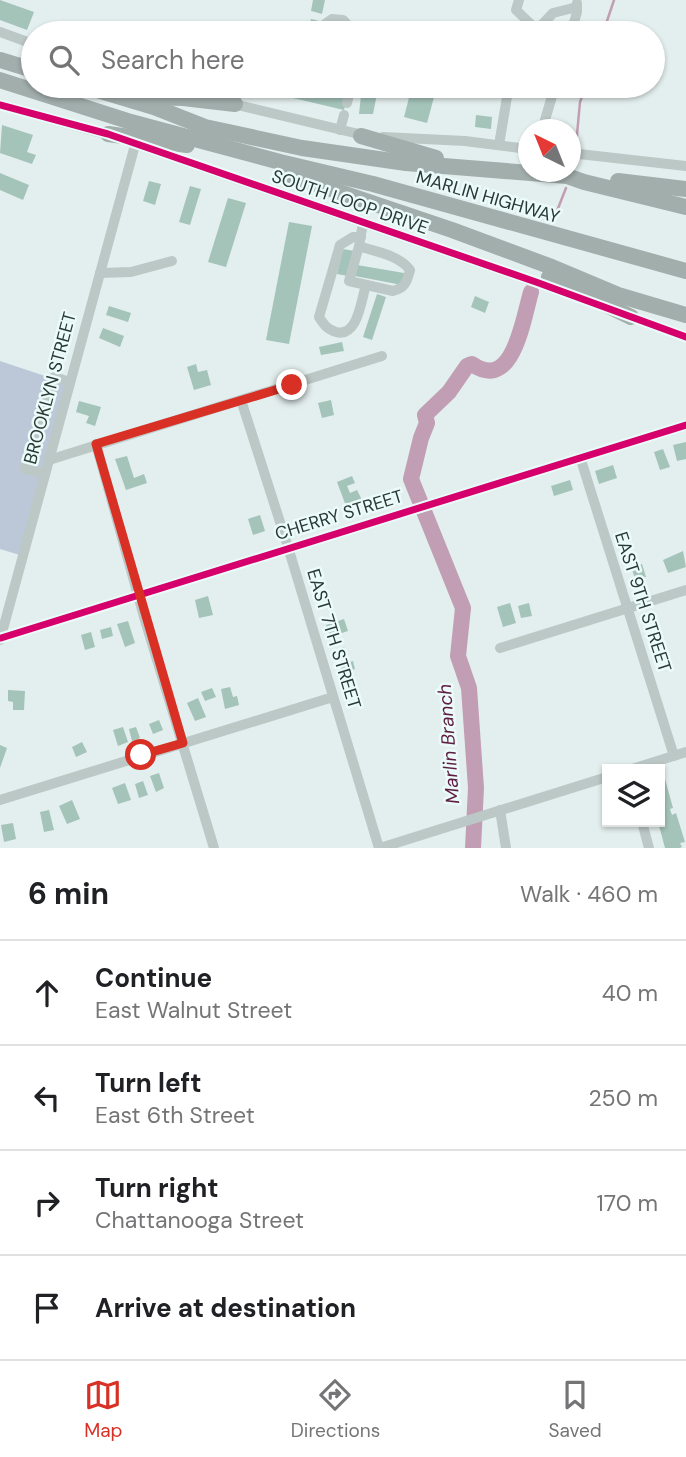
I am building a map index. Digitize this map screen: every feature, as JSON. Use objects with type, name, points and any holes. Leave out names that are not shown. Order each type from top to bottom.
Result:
[{"type":"highway","points":[[0,60],[21,66]]},
{"type":"highway","name":"MARLIN HIGHWAY","points":[[0,80],[21,87]]},
{"type":"highway","name":"MARLIN HIGHWAY","points":[[56,98],[131,122],[373,184],[686,271]]},
{"type":"highway","points":[[124,98],[205,127],[302,148],[405,163],[518,173]]},
{"type":"highway","points":[[173,98],[235,104]]},
{"type":"highway","points":[[108,134],[182,146],[204,142]]},
{"type":"highway","points":[[361,136],[486,171]]},
{"type":"highway","points":[[280,162],[292,176],[452,230],[618,295],[686,315]]},
{"type":"highway","points":[[581,178],[686,189]]},
{"type":"highway","points":[[581,180],[686,207]]},
{"type":"highway","points":[[452,230],[631,317]]},
{"type":"street","points":[[519,0],[516,10],[526,21]]},
{"type":"street","points":[[546,21],[553,13],[577,3]]},
{"type":"street","points":[[573,21],[577,3]]},
{"type":"street","points":[[0,32],[21,40]]},
{"type":"street","points":[[212,98],[361,136],[518,148]]},
{"type":"street","points":[[499,145],[507,98]]},
{"type":"street","points":[[545,119],[551,98]]},
{"type":"street","points":[[340,130],[348,99]]},
{"type":"street","name":"SOUTH LOOP DRIVE","points":[[0,105],[108,134],[686,337]]},
{"type":"street","name":"BROOKLYN STREET","points":[[0,639],[4,609],[49,460],[135,145]]},
{"type":"street","points":[[581,154],[686,166]]},
{"type":"street","points":[[349,281],[363,223]]},
{"type":"street","points":[[331,276],[349,281],[366,285],[393,292],[401,290],[407,284],[410,270],[392,257],[353,237],[340,245],[319,317],[326,328],[339,333],[348,332],[354,326],[366,285]]},
{"type":"street","points":[[100,273],[131,272],[173,261]]},
{"type":"street","points":[[49,460],[382,356]]},
{"type":"street","points":[[45,474],[25,469],[54,377],[70,382]]},
{"type":"street","name":"EAST 7TH STREET","points":[[241,400],[380,848]]},
{"type":"street","name":"CHERRY STREET","points":[[0,639],[686,425]]},
{"type":"street","points":[[96,444],[214,848]]},
{"type":"street","name":"EAST 9TH STREET","points":[[580,457],[674,756]]},
{"type":"street","points":[[500,648],[686,590]]},
{"type":"street","points":[[0,800],[333,697]]},
{"type":"street","points":[[648,764],[686,752]]},
{"type":"street","points":[[380,848],[602,779]]},
{"type":"street","points":[[500,810],[506,848]]},
{"type":"street","points":[[643,827],[649,848]]},
{"type":"shaded area","points":[[0,361],[69,384],[23,556],[0,549]]},
{"type":"building","points":[[0,0],[34,12],[30,21],[21,21],[21,28],[0,20]]},
{"type":"building","points":[[313,0],[325,0],[322,14],[311,11]]},
{"type":"building","points":[[293,98],[347,98],[344,110]]},
{"type":"building","points":[[361,98],[376,98],[373,114],[359,114]]},
{"type":"building","points":[[409,98],[434,98],[427,123],[404,117]]},
{"type":"building","points":[[476,115],[492,117],[491,129],[475,127]]},
{"type":"building","points":[[2,125],[33,135],[27,152],[36,155],[32,164],[0,153]]},
{"type":"building","points":[[0,173],[29,185],[23,200],[0,190]]},
{"type":"building","points":[[149,181],[161,184],[155,205],[143,201]]},
{"type":"building","points":[[190,186],[201,189],[190,225],[179,222]]},
{"type":"building","points":[[228,198],[246,203],[226,267],[208,262]]},
{"type":"building","points":[[289,222],[312,226],[289,344],[266,340]]},
{"type":"building","points":[[343,249],[354,251],[348,276],[337,274]]},
{"type":"building","points":[[357,265],[404,273],[402,285],[355,276]]},
{"type":"building","points":[[377,294],[386,297],[372,340],[363,337]]},
{"type":"building","points":[[475,296],[489,302],[485,313],[471,307]]},
{"type":"building","points":[[109,306],[131,313],[128,322],[106,315]]},
{"type":"building","points":[[103,328],[124,336],[120,347],[99,338]]},
{"type":"building","points":[[342,342],[344,351],[321,355],[319,347]]},
{"type":"building","points":[[196,364],[198,372],[207,370],[211,385],[194,390],[187,367]]},
{"type":"building","points":[[331,400],[334,415],[322,418],[318,403]]},
{"type":"building","points":[[79,401],[101,407],[95,426],[86,423],[89,416],[76,412]]},
{"type":"building","points":[[686,442],[686,459],[677,461],[673,445]]},
{"type":"building","points":[[663,449],[670,467],[660,470],[654,452]]},
{"type":"building","points":[[127,456],[134,478],[144,474],[147,483],[126,490],[115,459]]},
{"type":"building","points":[[613,465],[617,478],[599,484],[595,471]]},
{"type":"building","points":[[352,476],[355,483],[347,486],[350,493],[357,490],[362,500],[346,506],[337,482]]},
{"type":"building","points":[[570,480],[573,490],[554,496],[551,486]]},
{"type":"building","points":[[260,515],[265,531],[253,535],[248,519]]},
{"type":"building","points":[[683,551],[686,567],[668,573],[663,560]]},
{"type":"building","points":[[642,564],[646,577],[636,580],[631,568]]},
{"type":"building","points":[[208,596],[213,615],[199,618],[195,600]]},
{"type":"building","points":[[510,603],[516,623],[503,627],[497,607]]},
{"type":"building","points":[[529,603],[532,616],[521,618],[518,606]]},
{"type":"building","points":[[344,619],[348,631],[330,637],[326,625]]},
{"type":"building","points":[[128,621],[135,643],[125,647],[117,624]]},
{"type":"building","points":[[111,627],[113,636],[102,639],[100,630]]},
{"type":"building","points":[[91,632],[95,647],[85,650],[81,635]]},
{"type":"building","points":[[344,647],[347,656],[338,660],[334,651]]},
{"type":"building","points":[[353,661],[355,669],[343,673],[340,665]]},
{"type":"building","points":[[230,687],[233,697],[237,696],[239,705],[225,709],[221,689]]},
{"type":"building","points":[[212,688],[216,697],[205,701],[201,692]]},
{"type":"building","points":[[8,690],[25,691],[24,710],[13,710],[13,702],[8,701]]},
{"type":"building","points":[[198,698],[206,717],[195,721],[187,703]]},
{"type":"building","points":[[159,720],[163,730],[153,734],[149,724]]},
{"type":"building","points":[[123,727],[128,742],[118,746],[113,730]]},
{"type":"building","points":[[136,727],[140,738],[132,741],[129,729]]},
{"type":"building","points":[[82,742],[87,752],[76,757],[72,747]]},
{"type":"building","points":[[0,745],[7,748],[0,768]]},
{"type":"building","points":[[159,773],[164,788],[156,792],[150,776]]},
{"type":"building","points":[[665,779],[673,808],[670,809],[672,815],[676,813],[685,842],[680,843],[680,848],[665,848],[659,827],[665,827]]},
{"type":"building","points":[[143,781],[148,795],[139,798],[135,784]]},
{"type":"building","points":[[125,783],[131,800],[118,804],[112,788]]},
{"type":"building","points":[[72,800],[80,819],[67,824],[59,806]]},
{"type":"building","points":[[49,810],[54,830],[44,832],[40,812]]},
{"type":"building","points":[[13,823],[16,839],[4,842],[1,825]]},
{"type":"waterway","name":"Marlin Branch","points":[[607,21],[614,0]]},
{"type":"waterway","name":"Marlin Branch","points":[[578,119],[582,98]]},
{"type":"waterway","name":"Marlin Branch","points":[[555,216],[566,188]]},
{"type":"waterway","name":"Marlin Branch","points":[[473,848],[476,788],[469,688],[458,656],[463,608],[411,479],[427,423],[425,415],[449,392],[467,366],[472,364],[486,370],[497,369],[507,361],[520,334],[531,292]]},
{"type":"cycle path","points":[[0,105],[108,134],[536,282],[686,337]]},
{"type":"cycle path","points":[[1,638],[686,425]]},
{"type":"route","points":[[141,755],[183,743],[144,617],[96,444],[292,385]]}]
